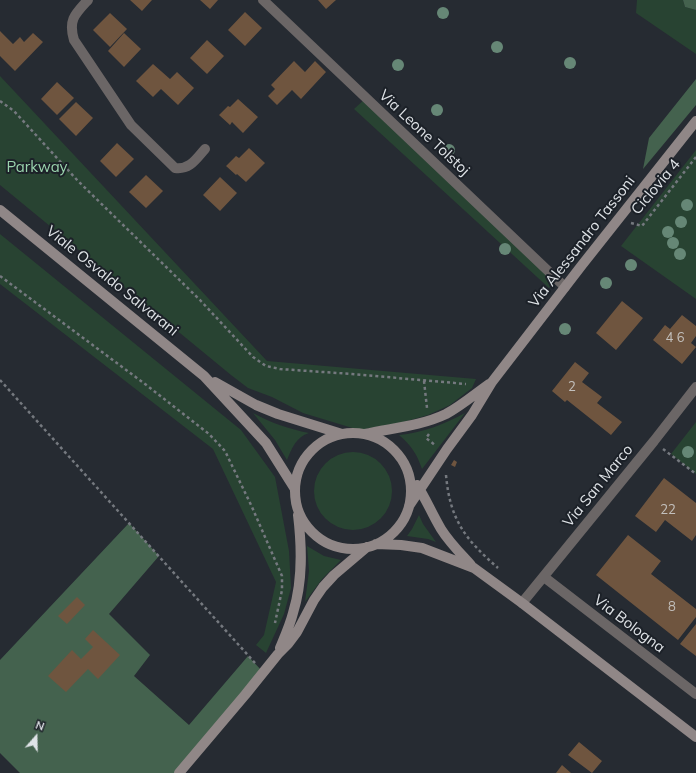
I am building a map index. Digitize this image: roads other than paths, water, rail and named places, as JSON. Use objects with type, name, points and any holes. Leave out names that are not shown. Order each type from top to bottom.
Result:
[{"type":"main road","name":"Via Alessandro Tassoni","points":[[409,506],[472,415],[492,382],[696,121]]},
{"type":"main road","name":"Viale Osvaldo Salvarani","points":[[0,210],[204,376],[266,443],[295,489]]},
{"type":"main road","name":"Viale Osvaldo Salvarani","points":[[204,376],[256,405],[270,411],[342,434]]},
{"type":"main road","name":"Via Alessandro Tassoni","points":[[363,434],[428,421],[458,407],[492,382]]},
{"type":"main road","points":[[278,654],[293,613],[301,570],[301,538],[295,489],[298,474],[304,460],[314,448],[327,439],[342,434],[363,434],[377,438],[390,446],[400,457],[442,530],[451,543],[474,568],[522,603],[696,737]]},
{"type":"main road","points":[[179,773],[288,644],[297,632],[314,600],[323,587],[334,575],[372,546],[387,538],[396,529],[404,518],[409,506],[410,488],[407,470]]},
{"type":"main road","points":[[297,507],[307,527],[324,541],[345,548],[401,545],[422,548],[474,568]]},
{"type":"street","points":[[88,0],[78,10],[72,21],[71,30],[74,40],[131,125],[175,168],[182,169],[188,167],[205,148]]},
{"type":"street","name":"Via Leone Tolstoj","points":[[262,0],[565,287]]},
{"type":"street","name":"Via San Marco","points":[[522,603],[696,387]]},
{"type":"street","name":"Via Bologna","points":[[544,577],[696,694]]},
{"type":"park label","name":"Parkway","points":[[37,167]]}]
